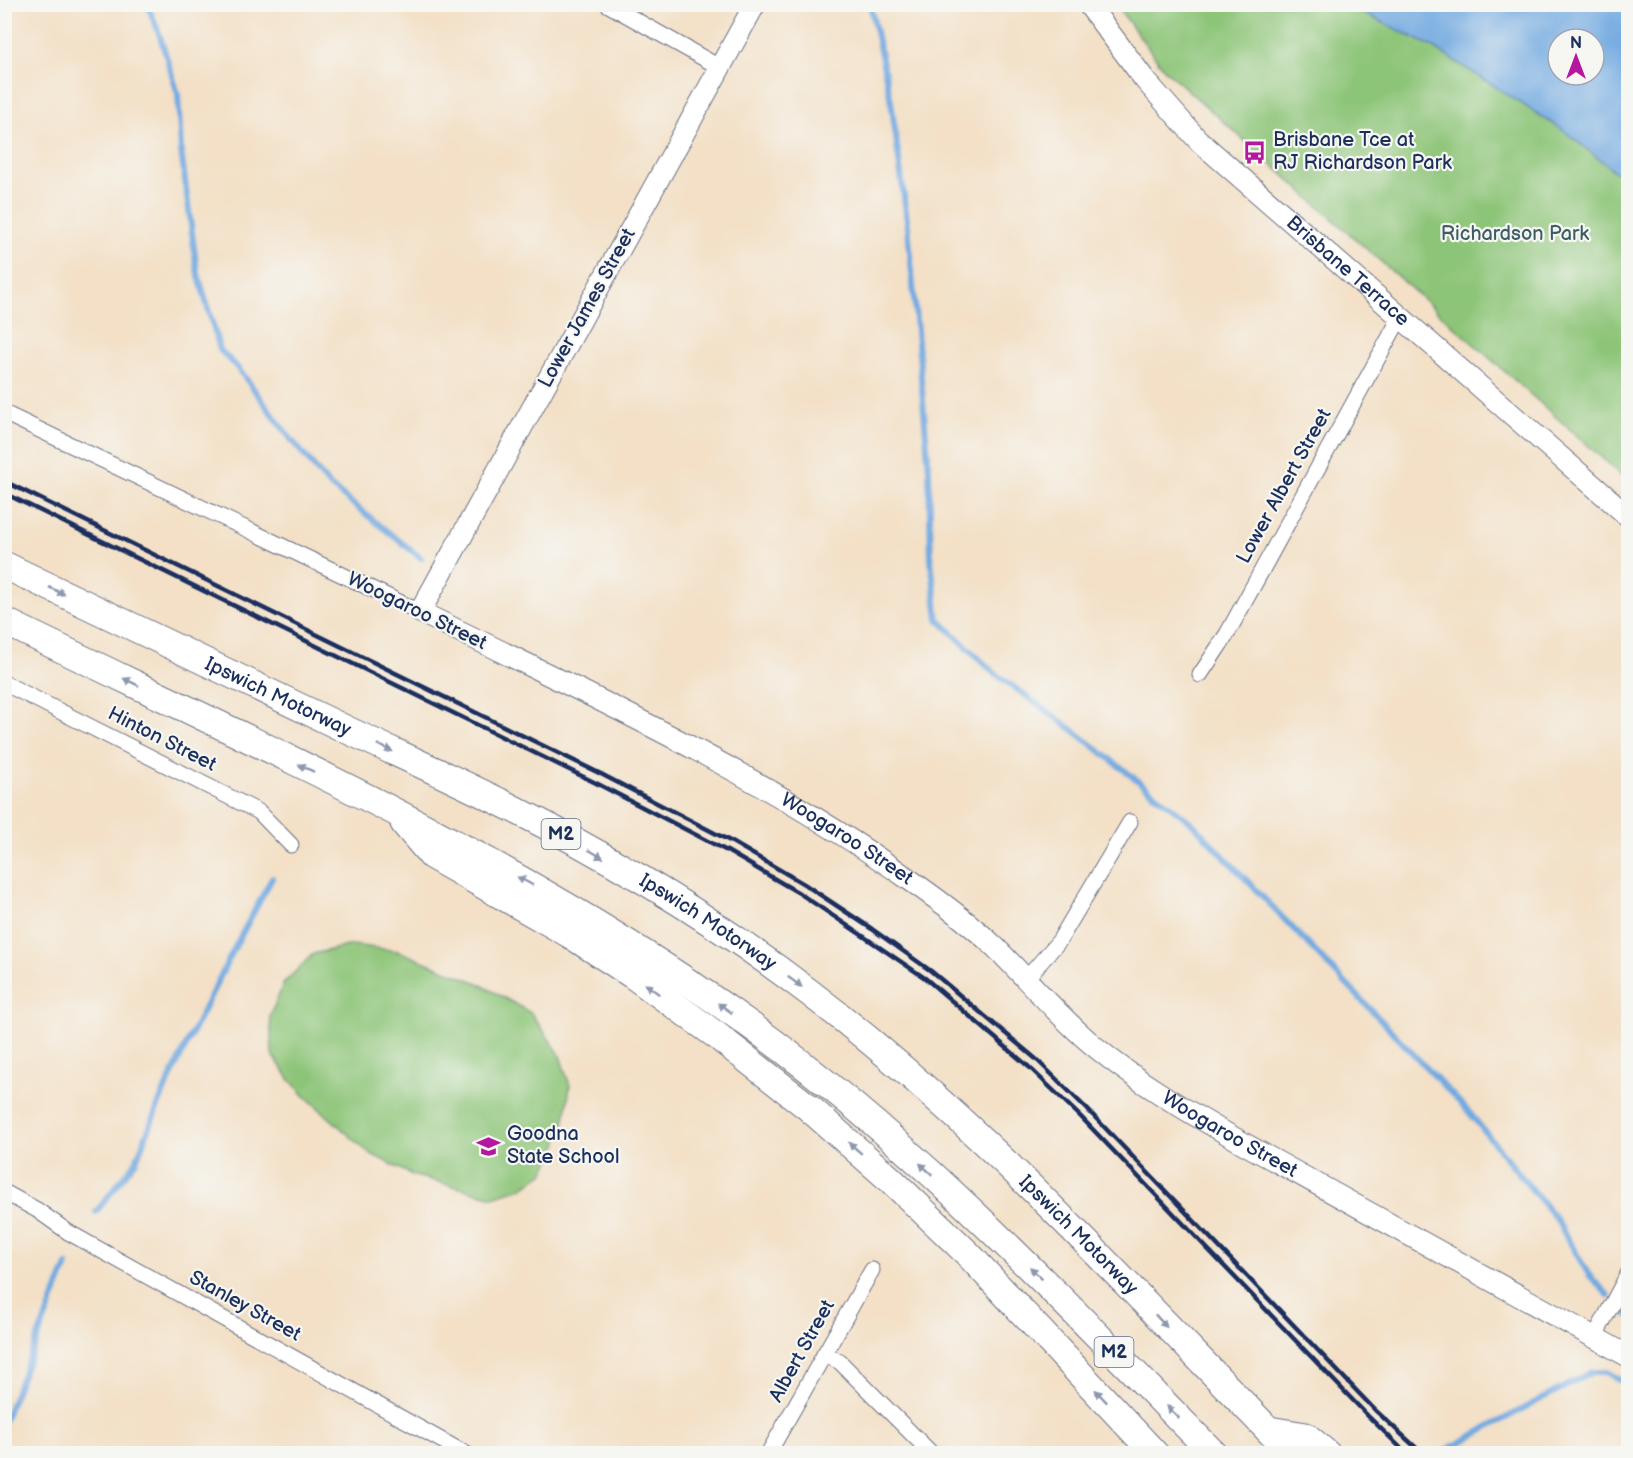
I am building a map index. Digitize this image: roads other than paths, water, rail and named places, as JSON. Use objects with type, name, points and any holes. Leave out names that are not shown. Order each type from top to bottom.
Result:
[{"type":"highway","name":"Ipswich Motorway","points":[[4,566],[507,805],[615,865],[721,930],[809,992],[932,1093],[1093,1247],[1168,1328],[1292,1454]]},
{"type":"highway","name":"M2","points":[[4,621],[396,812],[535,887],[671,970],[742,1019],[822,1079],[900,1145],[970,1208],[1214,1454]]},
{"type":"highway","points":[[396,812],[432,856],[571,935],[634,976],[716,1035],[808,1107],[891,1180],[968,1254],[1155,1454]]},
{"type":"highway","points":[[1269,1430],[1306,1436],[1326,1454]]},
{"type":"street","points":[[607,4],[720,68]]},
{"type":"street","name":"Lower James Street","points":[[420,612],[755,4]]},
{"type":"street","name":"Brisbane Terrace","points":[[1088,4],[1145,81],[1198,140],[1629,516]]},
{"type":"street","name":"Lower Albert Street","points":[[1200,675],[1227,634],[1401,316]]},
{"type":"street","name":"Woogaroo Street","points":[[4,413],[675,737],[794,805],[910,880],[949,909],[993,945],[1056,1011],[1094,1046],[1137,1078],[1191,1113],[1629,1356]]},
{"type":"street","name":"Hinton Street","points":[[4,683],[259,812],[291,845]]},
{"type":"street","points":[[1026,980],[1059,941],[1130,822]]},
{"type":"street","name":"Stanley Street","points":[[4,1192],[96,1248],[466,1454]]},
{"type":"street","name":"Albert Street","points":[[768,1454],[872,1270]]},
{"type":"street","points":[[1594,1338],[1629,1274]]},
{"type":"street","points":[[824,1354],[840,1362],[932,1454]]},
{"type":"water","points":[[1347,5],[1628,5],[1628,182],[1563,130],[1433,47]]},
{"type":"waterway","points":[[147,4],[158,30],[178,94],[181,151],[197,270],[220,350],[238,368],[290,438],[329,485],[421,558]]},
{"type":"waterway","points":[[870,4],[891,101],[908,227],[929,470],[931,560],[938,619],[993,672],[1073,730],[1192,823],[1468,1111],[1556,1219],[1589,1275],[1609,1296]]},
{"type":"waterway","points":[[96,1212],[136,1161],[162,1096],[189,1039],[272,878]]},
{"type":"waterway","points":[[4,1421],[67,1265]]},
{"type":"waterway","points":[[1448,1449],[1592,1372],[1606,1372],[1628,1384]]},
{"type":"railway","points":[[4,481],[601,774],[732,842],[804,884],[872,929],[931,971],[1036,1059],[1087,1109],[1375,1410],[1423,1454]]},
{"type":"railway","points":[[4,493],[596,783],[727,851],[799,893],[925,978],[1029,1067],[1080,1116],[1407,1454]]},
{"type":"place","name":"Brisbane Tce at RJ Richardson Park","points":[[1255,152]]},
{"type":"place","name":"Goodna State School","points":[[489,1146]]},
{"type":"park label","name":"Richardson Park","points":[[1515,234]]}]
